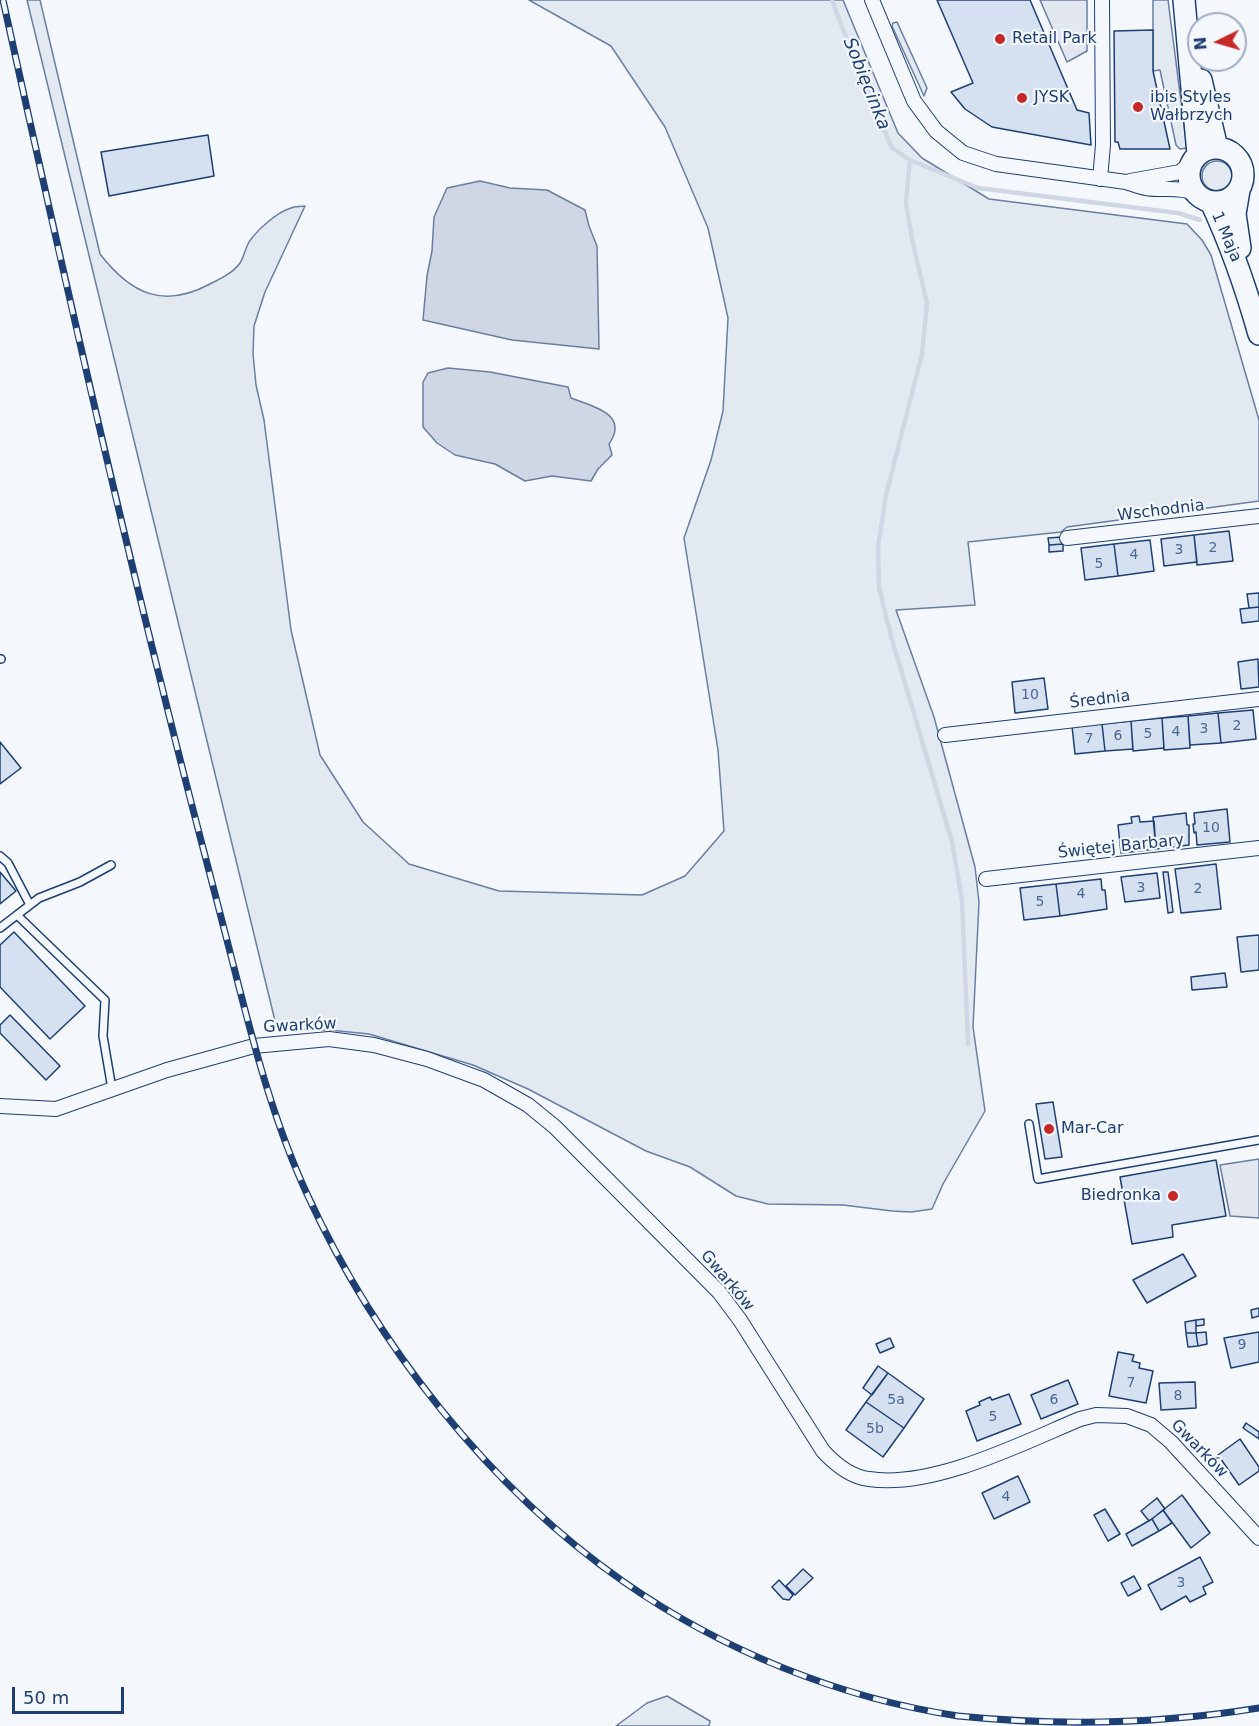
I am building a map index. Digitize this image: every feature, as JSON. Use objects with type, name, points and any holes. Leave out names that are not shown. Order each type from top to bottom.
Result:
[{"type":"main road","points":[[1184,0],[1190,48],[1192,105],[1203,155]]},
{"type":"main road","points":[[1225,149],[1238,159],[1243,174],[1239,189],[1227,200],[1203,197],[1189,181],[1189,174],[1203,155],[1225,149]]},
{"type":"main road","name":"1 Maja","points":[[1239,189],[1235,213],[1241,273]]},
{"type":"main road","name":"1 Maja","points":[[1203,197],[1222,227],[1230,252],[1241,273],[1259,334]]},
{"type":"street","points":[[872,0],[914,101],[936,131],[963,153],[996,164],[1126,182],[1147,188],[1185,189],[1203,197]]},
{"type":"street","points":[[1100,179],[1103,146],[1102,0]]},
{"type":"street","points":[[1126,182],[1180,172],[1203,155]]},
{"type":"street","name":"Wschodnia","points":[[1067,538],[1259,516]]},
{"type":"street","name":"Średnia","points":[[945,735],[1259,699]]},
{"type":"street","name":"Świętej Barbary","points":[[986,879],[1259,848]]},
{"type":"street","name":"Gwarków","points":[[0,1106],[56,1109],[167,1070],[263,1044],[329,1039],[385,1048],[427,1059],[484,1080],[528,1105],[555,1127],[719,1292],[740,1320],[823,1450],[834,1463],[844,1470],[868,1479],[897,1480],[917,1477],[968,1464],[1080,1419],[1096,1415],[1127,1416],[1151,1425],[1171,1442],[1259,1538]]},
{"type":"lane","points":[[0,856],[8,863],[30,905]]},
{"type":"lane","points":[[0,928],[39,898],[80,882],[111,865]]},
{"type":"lane","points":[[17,915],[105,1000],[103,1036],[112,1089]]},
{"type":"lane","points":[[1029,1124],[1038,1179],[1259,1140]]},
{"type":"shaded area","points":[[27,0],[40,0],[100,254],[112,268],[136,288],[163,296],[177,295],[193,292],[218,280],[237,267],[253,237],[262,227],[286,210],[305,206],[265,292],[254,326],[253,354],[256,385],[264,420],[291,630],[320,755],[363,822],[409,864],[499,891],[642,895],[685,876],[724,831],[718,750],[684,538],[711,460],[723,411],[728,318],[708,228],[665,127],[611,46],[529,0],[843,0],[898,133],[922,158],[989,199],[1187,224],[1202,240],[1211,255],[1259,420],[1259,501],[1067,527],[1061,532],[968,542],[975,605],[896,610],[934,717],[975,867],[979,902],[973,1027],[985,1111],[943,1184],[932,1209],[911,1212],[843,1205],[768,1204],[736,1196],[690,1167],[646,1151],[528,1089],[473,1065],[369,1034],[329,1030],[277,1029]]},
{"type":"shaded area","points":[[1040,0],[1087,0],[1087,51],[1067,62]]},
{"type":"shaded area","points":[[1153,0],[1168,0],[1187,148],[1180,149],[1176,145],[1160,70],[1153,71]]},
{"type":"shaded area","points":[[897,22],[927,88],[924,96],[892,26]]},
{"type":"shaded area","points":[[1217,161],[1228,165],[1232,176],[1228,187],[1217,191],[1206,187],[1202,176],[1206,165]]},
{"type":"shaded area","points":[[480,181],[510,188],[547,190],[585,210],[597,246],[599,349],[512,340],[423,320],[434,217],[447,188]]},
{"type":"shaded area","points":[[448,368],[490,372],[568,387],[571,398],[598,408],[612,418],[615,425],[614,434],[609,444],[612,455],[598,469],[591,481],[552,476],[525,481],[495,464],[455,455],[437,443],[423,427],[423,382],[428,373]]},
{"type":"shaded area","points":[[1259,1159],[1259,1218],[1230,1216],[1220,1165]]},
{"type":"shaded area","points":[[667,1696],[710,1721],[709,1726],[616,1726],[647,1703]]},
{"type":"building","name":"Retail Park","points":[[937,0],[1030,0],[1077,110],[1089,113],[1091,145],[992,127],[965,109],[951,92],[973,83]]},
{"type":"building","name":"ibis Styles Wałbrzych","points":[[1153,30],[1153,71],[1170,149],[1120,149],[1118,142],[1115,142],[1114,31]]},
{"type":"building","points":[[208,135],[214,176],[109,196],[101,152]]},
{"type":"building","points":[[1229,531],[1233,561],[1197,565],[1194,535]]},
{"type":"building","points":[[1194,535],[1197,562],[1164,566],[1161,539]]},
{"type":"building","points":[[1062,537],[1063,544],[1049,545],[1048,538]]},
{"type":"building","points":[[1150,540],[1154,571],[1118,576],[1114,544]]},
{"type":"building","points":[[1063,544],[1063,551],[1049,552],[1049,545]]},
{"type":"building","points":[[1114,544],[1118,576],[1085,580],[1081,548]]},
{"type":"building","points":[[1259,593],[1259,607],[1249,608],[1247,594]]},
{"type":"building","points":[[1259,607],[1259,621],[1242,623],[1240,609]]},
{"type":"building","points":[[1258,659],[1259,687],[1241,689],[1238,662]]},
{"type":"building","points":[[1044,678],[1048,709],[1015,713],[1012,682]]},
{"type":"building","points":[[1253,710],[1256,739],[1221,743],[1218,713]]},
{"type":"building","points":[[1218,713],[1221,743],[1190,745],[1188,716]]},
{"type":"building","points":[[1188,716],[1190,748],[1164,750],[1162,718]]},
{"type":"building","points":[[1162,718],[1164,748],[1133,751],[1131,721]]},
{"type":"building","points":[[1131,721],[1133,749],[1105,751],[1102,724]]},
{"type":"building","points":[[1102,724],[1105,751],[1075,754],[1072,726]]},
{"type":"building","points":[[0,742],[21,768],[0,784]]},
{"type":"building","points":[[1227,809],[1230,842],[1197,845],[1193,824],[1195,824],[1194,813]]},
{"type":"building","points":[[1186,813],[1187,825],[1189,825],[1189,845],[1156,849],[1153,817]]},
{"type":"building","points":[[1139,816],[1140,822],[1154,821],[1156,849],[1121,853],[1118,825],[1132,823],[1131,817]]},
{"type":"building","points":[[1216,864],[1221,909],[1181,913],[1175,869]]},
{"type":"building","points":[[0,872],[16,891],[0,904]]},
{"type":"building","points":[[1163,872],[1168,872],[1173,912],[1168,913]]},
{"type":"building","points":[[1157,873],[1160,898],[1125,902],[1121,877]]},
{"type":"building","points":[[1101,879],[1107,909],[1060,916],[1056,884]]},
{"type":"building","points":[[1056,884],[1060,916],[1024,920],[1020,888]]},
{"type":"building","points":[[14,932],[85,1006],[50,1039],[0,987],[0,945]]},
{"type":"building","points":[[1259,935],[1259,970],[1241,972],[1237,937]]},
{"type":"building","points":[[1225,973],[1227,987],[1192,990],[1191,977]]},
{"type":"building","points":[[10,1015],[60,1066],[46,1080],[0,1033],[0,1025]]},
{"type":"building","points":[[1053,1102],[1062,1157],[1045,1159],[1036,1104]]},
{"type":"building","name":"Biedronka","points":[[1216,1160],[1226,1216],[1172,1225],[1173,1237],[1132,1244],[1120,1177]]},
{"type":"building","points":[[1183,1254],[1196,1276],[1147,1303],[1133,1280]]},
{"type":"building","points":[[1259,1308],[1259,1316],[1252,1318],[1251,1310]]},
{"type":"building","points":[[1204,1319],[1204,1325],[1196,1326],[1196,1320]]},
{"type":"building","points":[[1196,1320],[1196,1333],[1186,1333],[1185,1322]]},
{"type":"building","points":[[1206,1332],[1207,1344],[1198,1346],[1196,1333]]},
{"type":"building","points":[[1259,1332],[1259,1362],[1231,1368],[1224,1338]]},
{"type":"building","points":[[1186,1333],[1196,1333],[1198,1346],[1188,1347]]},
{"type":"building","points":[[890,1338],[894,1347],[880,1353],[876,1344]]},
{"type":"building","points":[[1118,1352],[1134,1355],[1132,1361],[1140,1363],[1139,1368],[1153,1371],[1146,1403],[1109,1396]]},
{"type":"building","points":[[878,1366],[888,1373],[872,1395],[863,1388]]},
{"type":"building","points":[[888,1373],[924,1399],[904,1428],[866,1402]]},
{"type":"building","points":[[1068,1380],[1078,1404],[1041,1419],[1031,1395]]},
{"type":"building","points":[[1195,1382],[1196,1408],[1161,1410],[1159,1383]]},
{"type":"building","points":[[1009,1394],[1021,1424],[977,1441],[966,1411],[980,1405],[979,1402],[990,1397],[992,1400]]},
{"type":"building","points":[[866,1402],[904,1428],[883,1457],[846,1430]]},
{"type":"building","points":[[1246,1423],[1259,1432],[1259,1439],[1243,1428]]},
{"type":"building","points":[[1240,1439],[1259,1467],[1259,1471],[1239,1485],[1218,1455]]},
{"type":"building","points":[[1018,1476],[1030,1502],[994,1519],[982,1493]]},
{"type":"building","points":[[1182,1495],[1210,1533],[1191,1548],[1163,1510]]},
{"type":"building","points":[[1157,1498],[1165,1509],[1149,1521],[1141,1511]]},
{"type":"building","points":[[1105,1509],[1120,1534],[1108,1541],[1094,1515]]},
{"type":"building","points":[[1163,1510],[1172,1523],[1159,1531],[1152,1519]]},
{"type":"building","points":[[1152,1519],[1159,1531],[1132,1546],[1126,1534]]},
{"type":"building","points":[[1200,1557],[1213,1582],[1203,1587],[1206,1594],[1190,1602],[1186,1596],[1161,1610],[1148,1585]]},
{"type":"building","points":[[803,1569],[813,1578],[795,1595],[786,1586]]},
{"type":"building","points":[[1134,1576],[1141,1589],[1128,1596],[1121,1583]]},
{"type":"building","points":[[779,1580],[793,1595],[789,1600],[783,1599],[772,1587]]},
{"type":"waterway","name":"Sobięcinka","points":[[832,0],[856,64],[892,148],[910,160],[978,188],[1178,213],[1200,220]]},
{"type":"waterway","points":[[910,160],[906,203],[927,303],[922,354],[886,495],[878,547],[879,588],[952,842],[962,900],[968,1044]]},
{"type":"railway","points":[[3,0],[81,348],[143,608],[188,791],[272,1105],[294,1165],[335,1250],[366,1304],[440,1409],[527,1503],[574,1544],[624,1582],[701,1630],[742,1650],[827,1684],[914,1708],[958,1716],[996,1719],[1109,1722],[1184,1717],[1259,1708]]},
{"type":"place","name":"Retail Park","points":[[1000,39]]},
{"type":"place","name":"JYSK","points":[[1022,98]]},
{"type":"place","name":"ibis Styles Wałbrzych","points":[[1138,107]]},
{"type":"place","name":"Mar-Car","points":[[1049,1129]]},
{"type":"place","name":"Biedronka","points":[[1173,1196]]}]
